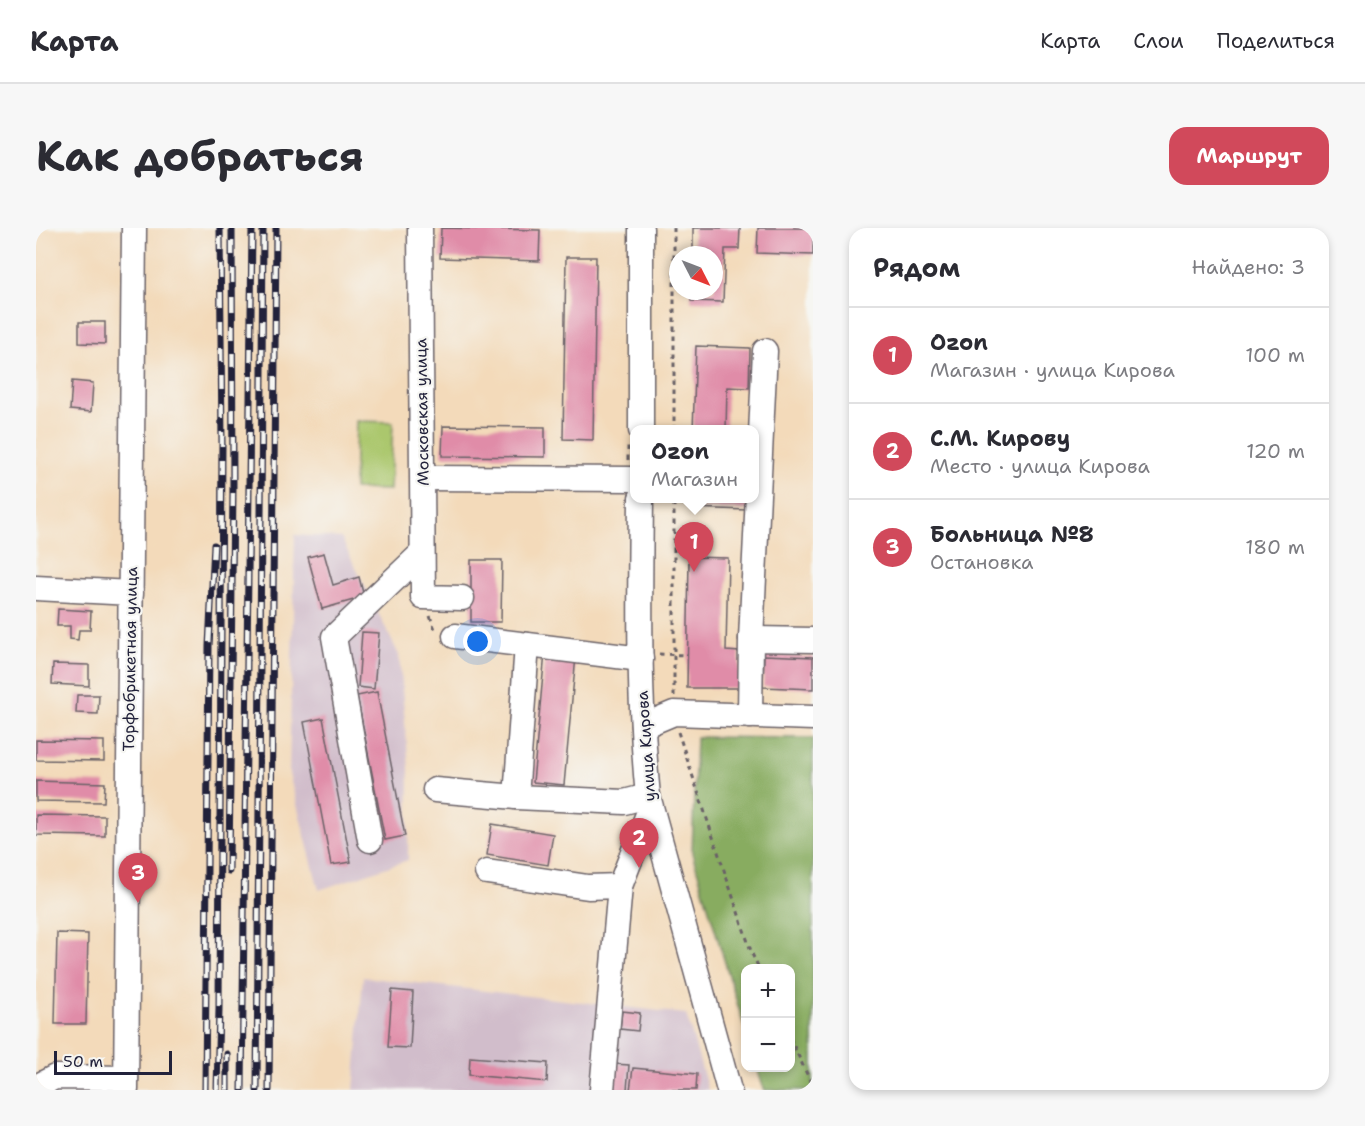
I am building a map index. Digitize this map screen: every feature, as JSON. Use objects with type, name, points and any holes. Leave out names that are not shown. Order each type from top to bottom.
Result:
[{"type":"street","name":"Торфобрикетная улица","points":[[126,1084],[134,228]]},
{"type":"street","name":"Московская улица","points":[[420,228],[423,597]]},
{"type":"street","points":[[641,228],[641,425]]},
{"type":"street","points":[[759,474],[765,351]]},
{"type":"street","points":[[423,478],[630,478]]},
{"type":"street","name":"улица Кирова","points":[[641,503],[641,656],[643,726],[649,802],[729,1090]]},
{"type":"street","points":[[750,716],[758,503]]},
{"type":"street","points":[[370,840],[334,637],[422,554]]},
{"type":"street","points":[[36,588],[131,593]]},
{"type":"street","points":[[423,597],[462,598]]},
{"type":"street","points":[[455,636],[641,656]]},
{"type":"street","points":[[751,639],[813,640]]},
{"type":"street","points":[[516,797],[527,645]]},
{"type":"street","points":[[643,726],[674,713],[813,718]]},
{"type":"street","points":[[435,790],[516,797],[649,802],[620,886],[602,1090]]},
{"type":"street","points":[[487,872],[588,887],[620,886]]},
{"type":"street","points":[[36,1087],[55,1077],[126,1084]]},
{"type":"path","points":[[674,228],[674,425]]},
{"type":"path","points":[[674,503],[674,713],[679,736],[757,964]]},
{"type":"path","points":[[423,597],[436,633],[455,636]]},
{"type":"path","points":[[641,656],[687,655]]},
{"type":"path","points":[[795,1049],[813,1087]]},
{"type":"shaded area","points":[[295,535],[341,538],[399,655],[409,768],[408,860],[319,890],[289,774]]},
{"type":"shaded area","points":[[363,977],[686,1014],[708,1090],[354,1090]]},
{"type":"green space","points":[[356,421],[393,422],[390,490],[354,489]]},
{"type":"green space","points":[[696,737],[813,738],[813,1090],[764,1090],[758,1072],[795,1072],[795,964],[741,964],[741,1016],[692,853]]},
{"type":"building","points":[[441,228],[540,230],[539,261],[440,258]]},
{"type":"building","points":[[693,228],[740,228],[739,249],[725,249],[723,302],[691,301],[723,300],[723,246],[693,246]]},
{"type":"building","points":[[758,228],[813,228],[813,255],[757,253]]},
{"type":"building","points":[[566,257],[596,257],[593,440],[563,439]]},
{"type":"building","points":[[79,322],[105,322],[105,344],[79,343]]},
{"type":"building","points":[[696,346],[750,348],[749,388],[727,387],[726,425],[693,425]]},
{"type":"building","points":[[72,381],[93,383],[91,412],[70,410]]},
{"type":"building","points":[[443,426],[545,427],[545,457],[442,456]]},
{"type":"building","points":[[690,503],[748,503],[747,510],[690,508]]},
{"type":"building","points":[[324,553],[333,585],[359,577],[364,597],[322,609],[308,557]]},
{"type":"building","points":[[689,557],[728,558],[726,651],[740,652],[739,688],[687,688]]},
{"type":"building","points":[[471,560],[502,560],[501,622],[471,622]]},
{"type":"building","points":[[58,609],[91,611],[90,630],[79,630],[78,640],[70,639],[70,626],[57,626]]},
{"type":"building","points":[[362,632],[379,633],[374,689],[358,687]]},
{"type":"building","points":[[545,653],[576,656],[564,785],[533,782]]},
{"type":"building","points":[[764,655],[813,657],[813,689],[763,687]]},
{"type":"building","points":[[53,664],[89,665],[89,686],[52,684]]},
{"type":"building","points":[[377,692],[405,836],[385,840],[357,696]]},
{"type":"building","points":[[77,695],[99,695],[98,714],[76,713]]},
{"type":"building","points":[[323,718],[351,862],[331,865],[304,722]]},
{"type":"building","points":[[36,740],[104,741],[104,761],[36,760]]},
{"type":"building","points":[[36,781],[105,783],[104,802],[36,801]]},
{"type":"building","points":[[36,815],[105,816],[105,836],[36,835]]},
{"type":"building","points":[[492,824],[553,834],[548,865],[487,855]]},
{"type":"building","points":[[57,933],[88,934],[86,1024],[55,1024]]},
{"type":"building","points":[[392,990],[413,992],[410,1048],[388,1047]]},
{"type":"building","points":[[622,1011],[640,1013],[638,1031],[620,1029]]},
{"type":"building","points":[[470,1057],[548,1063],[547,1082],[469,1075]]},
{"type":"building","points":[[614,1064],[629,1065],[627,1090],[612,1090]]},
{"type":"building","points":[[633,1068],[697,1074],[696,1090],[630,1090]]},
{"type":"railway","points":[[217,1090],[222,443],[220,228]]},
{"type":"railway","points":[[229,871],[233,487],[232,228]]},
{"type":"railway","points":[[242,1090],[252,228]]},
{"type":"railway","points":[[257,1090],[263,228]]},
{"type":"railway","points":[[269,1090],[276,228]]},
{"type":"railway","points":[[205,1090],[209,646],[214,545]]},
{"type":"railway","points":[[227,1054],[227,1090]]},
{"type":"place","name":"Ozon","points":[[694,572]]},
{"type":"place","name":"С.М. Кирову","points":[[639,868]]},
{"type":"place","name":"Больница №8","points":[[138,903]]}]
